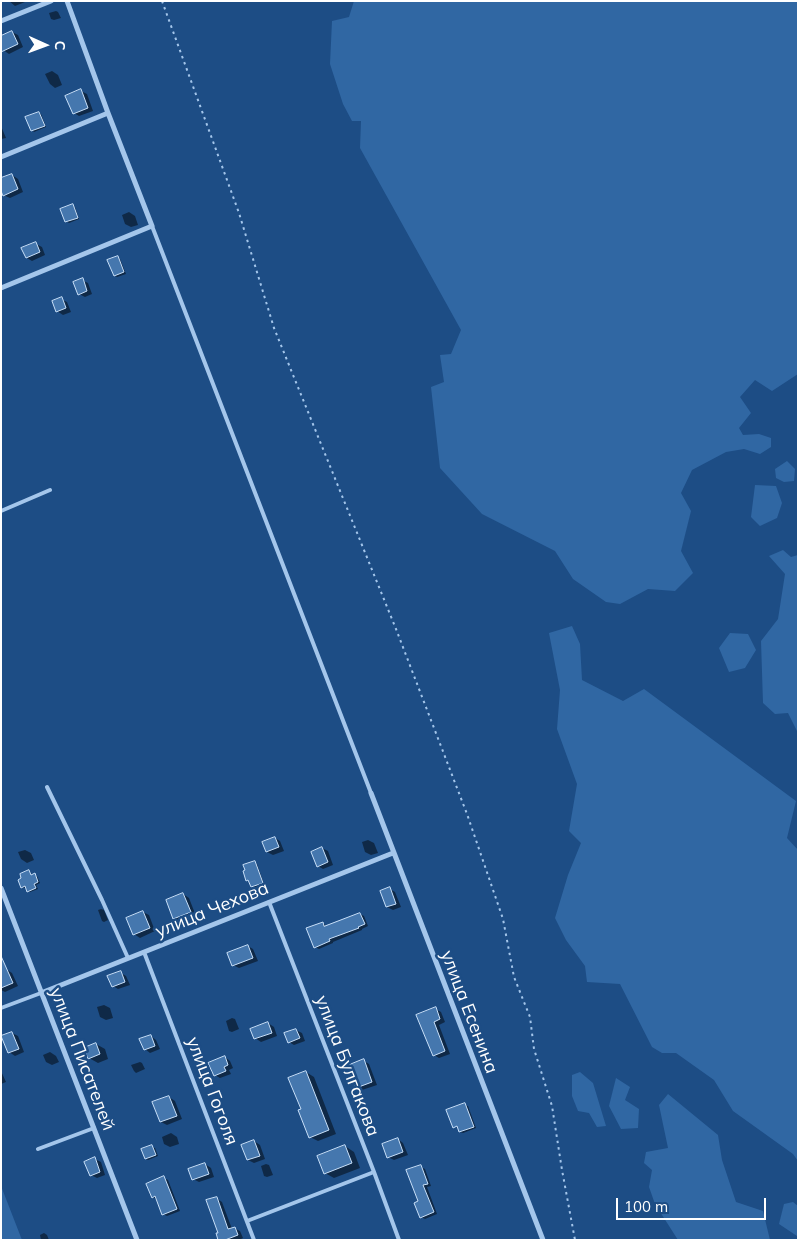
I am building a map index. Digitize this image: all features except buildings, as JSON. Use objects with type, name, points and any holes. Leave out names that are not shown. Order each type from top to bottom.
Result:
[{"type":"street","points":[[1,22],[51,1]]},
{"type":"street","points":[[1,288],[152,226],[67,1]]},
{"type":"street","points":[[1,158],[108,113]]},
{"type":"street","name":"улица Есенина","points":[[371,793],[543,1240]]},
{"type":"street","name":"улица Чехова","points":[[42,992],[393,853]]},
{"type":"street","name":"улица Писателей","points":[[1,888],[137,1240]]},
{"type":"lane","points":[[152,226],[371,793]]},
{"type":"lane","points":[[1,511],[50,490]]},
{"type":"lane","points":[[48,787],[128,958]]},
{"type":"lane","name":"улица Булгакова","points":[[269,902],[399,1240]]},
{"type":"lane","name":"улица Гоголя","points":[[144,952],[254,1240]]},
{"type":"lane","points":[[1,1008],[42,992]]},
{"type":"lane","points":[[38,1148],[94,1128]]},
{"type":"lane","points":[[247,1221],[374,1172]]},
{"type":"path","points":[[162,1],[239,213],[274,328],[347,507],[467,814],[503,920],[514,977],[530,1017],[534,1049],[552,1106],[575,1240]]},
{"type":"shaded area","points":[[354,1],[798,1],[798,374],[772,391],[755,380],[740,397],[751,413],[739,428],[743,435],[759,434],[771,438],[771,447],[760,454],[744,449],[726,452],[692,470],[681,493],[691,511],[681,551],[693,573],[675,591],[648,589],[620,604],[606,602],[573,579],[555,551],[482,514],[440,468],[431,387],[444,382],[440,355],[451,354],[461,330],[360,148],[361,121],[352,121],[343,104],[330,64],[332,21],[349,17]]},
{"type":"shaded area","points":[[787,461],[795,469],[794,481],[784,482],[776,478],[775,469]]},
{"type":"shaded area","points":[[755,485],[776,486],[782,503],[777,518],[760,526],[751,517]]},
{"type":"shaded area","points":[[783,550],[791,557],[798,555],[798,733],[788,713],[775,714],[763,703],[761,641],[778,619],[785,574],[769,556]]},
{"type":"shaded area","points":[[572,626],[580,644],[582,680],[623,701],[644,689],[796,801],[787,838],[798,850],[798,1161],[793,1154],[733,1111],[714,1080],[676,1053],[662,1053],[652,1047],[620,984],[587,982],[585,966],[566,940],[555,918],[568,875],[581,843],[569,831],[577,784],[557,729],[560,690],[549,633]]},
{"type":"shaded area","points":[[730,633],[748,634],[756,650],[745,668],[729,672],[719,648]]},
{"type":"shaded area","points":[[580,1072],[593,1083],[606,1126],[597,1127],[589,1113],[578,1111],[572,1096],[572,1075]]},
{"type":"shaded area","points":[[616,1078],[630,1087],[625,1100],[639,1109],[638,1128],[621,1129],[609,1106]]},
{"type":"shaded area","points":[[668,1094],[718,1135],[722,1160],[736,1202],[763,1211],[770,1240],[678,1240],[655,1204],[649,1187],[652,1170],[644,1163],[646,1152],[668,1148],[659,1105]]},
{"type":"shaded area","points":[[1,1186],[22,1240],[1,1240]]},
{"type":"shaded area","points":[[793,1202],[798,1206],[798,1240],[797,1236],[779,1224],[784,1204]]}]
